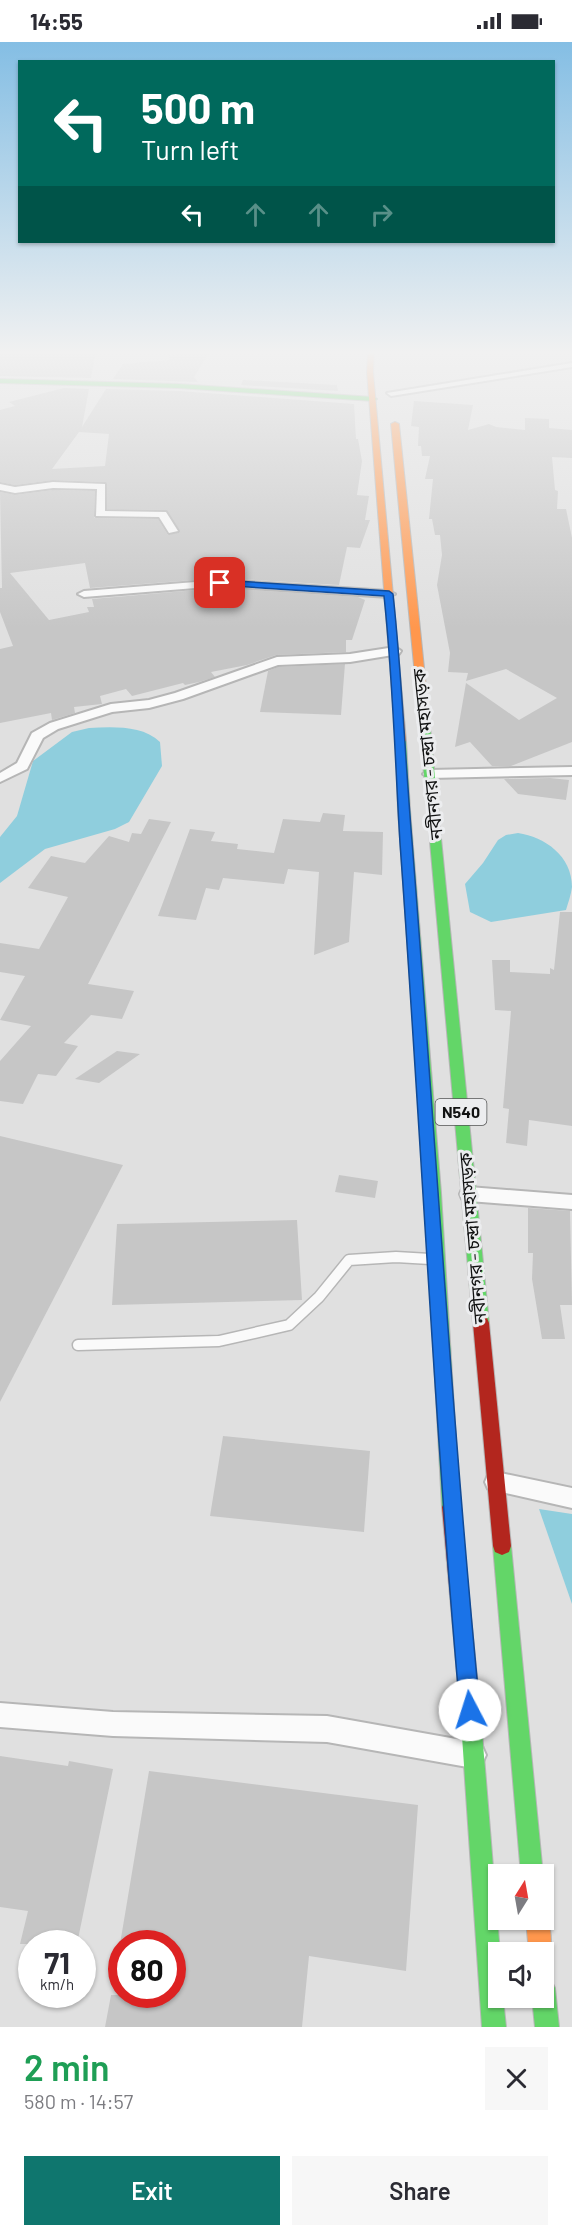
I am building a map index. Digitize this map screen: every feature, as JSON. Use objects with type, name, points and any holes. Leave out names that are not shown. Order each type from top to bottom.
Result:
[{"type":"main road","name":"নবীনগর - চন্দ্রা মহাসড়ক","points":[[377,443],[404,773],[404,810],[437,1260],[449,1486],[474,1755],[494,2027]]},
{"type":"main road","name":"নবীনগর - চন্দ্রা মহাসড়ক","points":[[397,443],[430,774],[531,1864]]},
{"type":"main road","points":[[545,2008],[547,2027]]},
{"type":"street","points":[[0,487],[15,490],[53,485],[102,486],[100,514],[162,514],[173,531]]},
{"type":"street","points":[[84,594],[220,583],[389,594]]},
{"type":"street","points":[[0,778],[24,767],[30,758],[37,736],[54,726],[111,708],[149,704],[179,696],[277,661],[350,658],[395,651]]},
{"type":"street","points":[[430,774],[520,774],[572,771]]},
{"type":"street","points":[[469,1194],[572,1202]]},
{"type":"street","points":[[496,1482],[572,1498]]},
{"type":"street","points":[[0,1715],[113,1724],[327,1730],[474,1755]]},
{"type":"lane","points":[[78,1345],[219,1341],[289,1325],[319,1297],[349,1260],[396,1257],[437,1260]]},
{"type":"water","points":[[89,728],[127,728],[153,736],[160,742],[162,766],[129,822],[115,829],[45,849],[0,883],[0,837],[17,816],[33,761],[72,732]]},
{"type":"water","points":[[518,833],[538,839],[562,857],[571,876],[572,887],[569,902],[566,910],[491,922],[470,912],[465,884],[483,863],[498,840],[506,835]]},
{"type":"water","points":[[539,1509],[572,1514],[572,1604]]},
{"type":"building","points":[[0,443],[71,443],[52,469],[105,466],[108,443],[359,443],[362,461],[357,495],[369,496],[365,520],[370,520],[360,548],[347,547],[339,585],[220,578],[90,588],[85,563],[10,573],[49,620],[89,612],[87,607],[94,607],[92,599],[220,588],[358,597],[365,600],[352,640],[346,640],[346,652],[276,655],[247,665],[211,672],[215,677],[199,682],[185,685],[183,683],[132,696],[126,689],[100,696],[102,704],[74,707],[75,713],[52,720],[51,713],[0,723],[0,649],[13,646],[0,612],[0,588],[2,588],[0,492],[15,495],[53,490],[95,491],[94,518],[158,519],[168,535],[180,532],[166,510],[107,509],[105,482],[53,480],[15,485],[0,482]]},
{"type":"building","points":[[418,443],[572,443],[572,458],[552,457],[555,490],[558,491],[557,509],[566,509],[572,538],[572,742],[511,766],[492,766],[470,742],[455,747],[466,683],[519,720],[557,698],[506,669],[466,681],[468,673],[448,672],[450,653],[437,585],[442,555],[440,535],[435,535],[432,519],[429,519],[433,479],[425,479],[430,456],[422,456],[421,446],[418,446]]},
{"type":"building","points":[[345,664],[341,715],[260,712],[268,671],[278,667]]},
{"type":"building","points":[[504,779],[569,780],[566,800],[518,794]]},
{"type":"building","points":[[323,813],[345,815],[343,831],[383,832],[382,875],[354,872],[349,942],[314,955],[319,872],[288,869],[284,884],[223,878],[219,890],[206,888],[196,920],[158,916],[190,829],[215,832],[211,841],[238,844],[237,849],[274,853],[283,819],[320,822]]},
{"type":"building","points":[[149,819],[171,822],[88,984],[134,991],[122,1019],[91,1015],[64,1043],[78,1046],[56,1076],[38,1074],[23,1104],[0,1101],[0,1061],[31,1026],[0,1020],[25,976],[0,972],[0,943],[39,949],[68,897],[28,888],[51,856],[85,863],[109,836],[129,842],[132,833],[141,834]]},
{"type":"building","points":[[560,912],[572,912],[572,1126],[529,1120],[527,1146],[506,1143],[509,1109],[503,1108],[511,1011],[495,1010],[492,960],[510,960],[510,972],[550,974],[550,968],[554,970]]},
{"type":"building","points":[[117,1051],[140,1054],[99,1083],[75,1079]]},
{"type":"building","points":[[0,1136],[123,1165],[0,1402]]},
{"type":"building","points":[[339,1175],[378,1181],[375,1198],[335,1192]]},
{"type":"building","points":[[528,1208],[570,1211],[572,1305],[560,1305],[565,1339],[542,1339],[532,1279],[533,1253],[528,1253]]},
{"type":"building","points":[[297,1220],[302,1300],[112,1305],[117,1224]]},
{"type":"building","points":[[223,1436],[370,1451],[364,1532],[210,1516]]},
{"type":"building","points":[[0,1756],[68,1766],[69,1761],[113,1769],[80,1930],[23,1930],[28,1911],[0,1907]]},
{"type":"building","points":[[149,1771],[418,1805],[406,1971],[309,1956],[302,2027],[105,2027],[109,2008],[186,2008],[186,1930],[122,1930]]},
{"type":"traffic: fast","points":[[423,707],[481,1323]]},
{"type":"traffic: fast","points":[[401,741],[404,810],[433,1193],[451,1507]]},
{"type":"traffic: fast","points":[[502,1546],[531,1864]]},
{"type":"traffic: fast","points":[[470,1707],[494,2027]]},
{"type":"traffic: fast","points":[[545,2008],[547,2027]]},
{"type":"traffic: slow","points":[[376,443],[401,741]]},
{"type":"traffic: slow","points":[[397,443],[423,707]]},
{"type":"traffic: slow","points":[[538,1930],[539,1942]]},
{"type":"traffic: jam","points":[[481,1323],[502,1546]]},
{"type":"traffic: jam","points":[[451,1507],[470,1707]]},
{"type":"route","points":[[220,583],[389,594],[397,671],[404,773],[404,810],[433,1193],[449,1486],[470,1710]]}]
